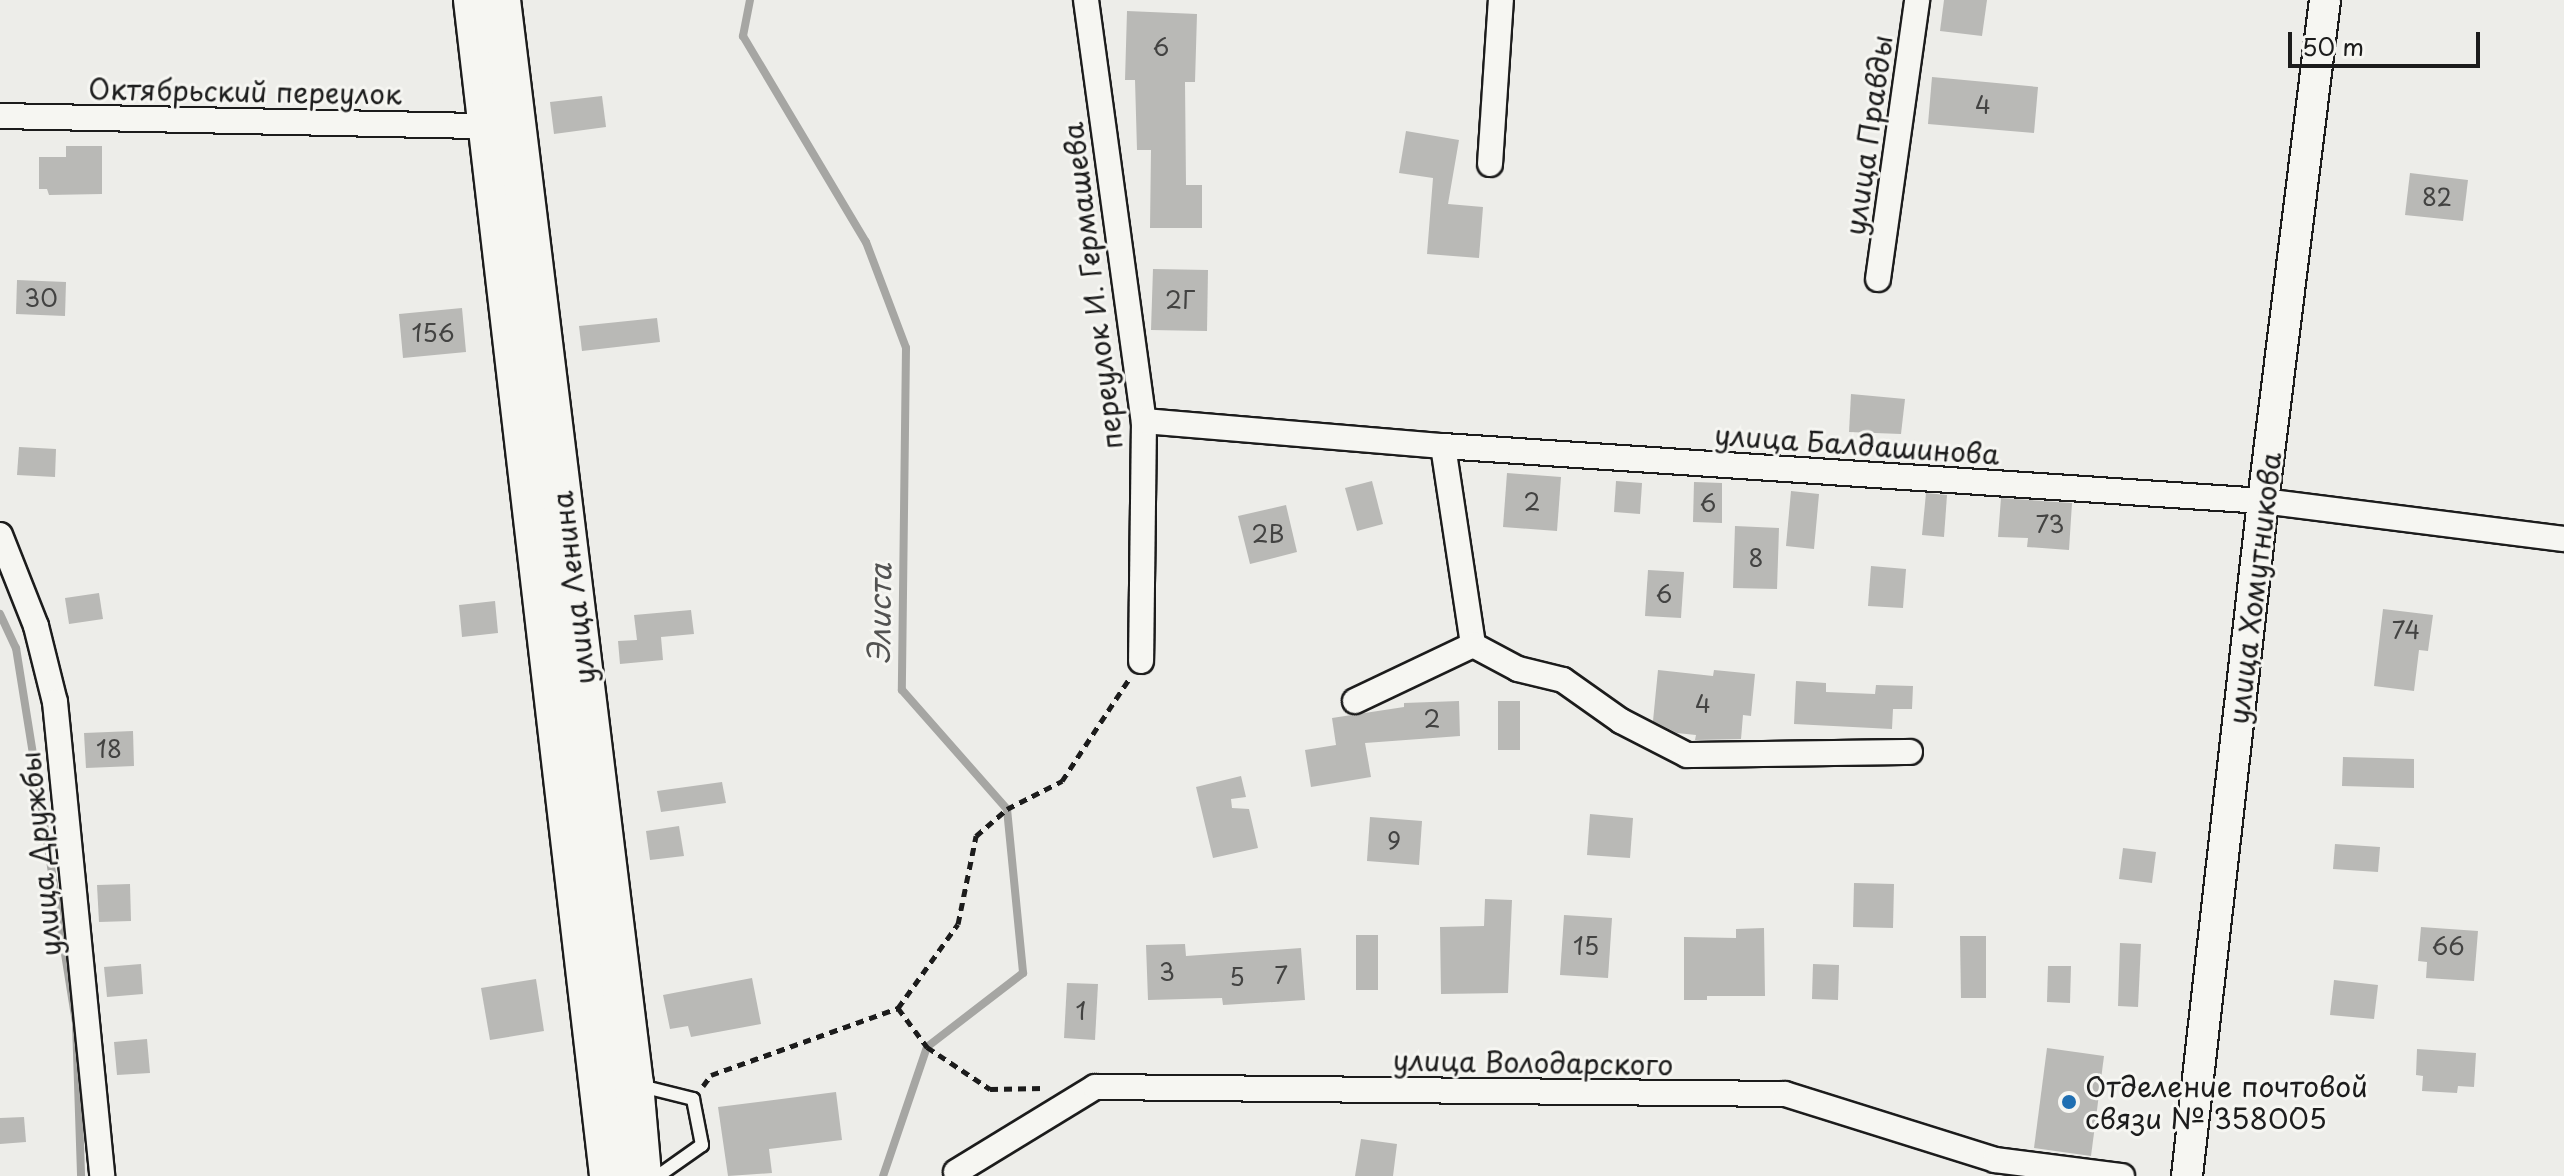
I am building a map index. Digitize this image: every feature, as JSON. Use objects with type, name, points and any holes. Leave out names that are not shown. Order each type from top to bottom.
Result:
[{"type":"main road","name":"улица Ленина","points":[[473,0],[609,1176]]},
{"type":"main road","name":"улица Ленина","points":[[501,0],[634,1084],[642,1176]]},
{"type":"street","name":"переулок И. Гермашева","points":[[1086,0],[1144,421],[1141,661]]},
{"type":"street","points":[[1490,164],[1501,0]]},
{"type":"street","name":"улица Правды","points":[[1878,279],[1917,0]]},
{"type":"street","name":"улица Хомутникова","points":[[2187,1176],[2263,501],[2325,0]]},
{"type":"street","name":"Октябрьский переулок","points":[[0,116],[489,126]]},
{"type":"street","name":"улица Балдашинова","points":[[1144,421],[1443,446],[2263,501],[2564,539]]},
{"type":"street","points":[[1443,446],[1473,645]]},
{"type":"street","name":"улица Дружбы","points":[[0,535],[36,626],[55,702],[102,1176]]},
{"type":"street","points":[[1473,645],[1518,669],[1563,680],[1621,721],[1687,755],[1910,752]]},
{"type":"street","points":[[1355,701],[1473,645]]},
{"type":"street","points":[[956,1172],[1095,1087]]},
{"type":"street","name":"улица Володарского","points":[[1095,1087],[1785,1094],[1995,1160],[2122,1176]]},
{"type":"lane","points":[[634,1084],[693,1099],[702,1145],[658,1176]]},
{"type":"path","points":[[693,1099],[711,1075],[898,1008],[958,924],[976,836],[1007,809],[1062,781],[1141,661]]},
{"type":"path","points":[[898,1008],[927,1047],[990,1089],[1095,1087]]},
{"type":"building","points":[[1944,0],[1987,0],[1982,36],[1940,31]]},
{"type":"building","points":[[1127,11],[1197,14],[1195,82],[1185,82],[1186,185],[1202,185],[1202,228],[1150,228],[1151,150],[1137,150],[1135,80],[1125,80]]},
{"type":"building","points":[[1932,77],[2038,87],[2034,133],[1928,124]]},
{"type":"building","points":[[602,96],[606,127],[554,134],[550,102]]},
{"type":"building","points":[[1406,131],[1459,140],[1448,204],[1483,207],[1479,258],[1427,254],[1433,178],[1399,173]]},
{"type":"building","points":[[66,146],[102,146],[102,194],[49,195],[47,189],[39,189],[39,157],[66,157]]},
{"type":"building","points":[[2410,173],[2468,180],[2463,221],[2405,215]]},
{"type":"building","points":[[1153,269],[1208,270],[1207,331],[1151,330]]},
{"type":"building","points":[[17,280],[66,282],[65,316],[16,314]]},
{"type":"building","points":[[462,308],[466,352],[403,358],[399,314]]},
{"type":"building","points":[[657,318],[660,342],[582,351],[579,326]]},
{"type":"building","points":[[1851,394],[1905,399],[1901,434],[1849,432]]},
{"type":"building","points":[[19,447],[56,449],[55,477],[17,475]]},
{"type":"building","points":[[1507,473],[1561,477],[1557,531],[1503,527]]},
{"type":"building","points":[[1372,481],[1383,524],[1357,531],[1345,488]]},
{"type":"building","points":[[1616,481],[1642,483],[1640,514],[1614,512]]},
{"type":"building","points":[[1694,482],[1722,483],[1722,523],[1693,522]]},
{"type":"building","points":[[1791,491],[1819,494],[1814,549],[1786,546]]},
{"type":"building","points":[[1926,493],[1947,495],[1944,537],[1922,535]]},
{"type":"building","points":[[2001,498],[2072,503],[2069,550],[2027,547],[2028,538],[1998,537]]},
{"type":"building","points":[[1286,505],[1297,552],[1250,564],[1238,516]]},
{"type":"building","points":[[1735,526],[1779,528],[1777,589],[1733,588]]},
{"type":"building","points":[[1871,566],[1906,569],[1903,608],[1868,606]]},
{"type":"building","points":[[1648,570],[1684,572],[1681,618],[1645,616]]},
{"type":"building","points":[[99,593],[103,619],[69,624],[65,598]]},
{"type":"building","points":[[495,601],[498,633],[462,637],[459,605]]},
{"type":"building","points":[[2383,609],[2433,615],[2428,651],[2419,650],[2414,691],[2374,686]]},
{"type":"building","points":[[691,610],[694,634],[661,637],[663,660],[620,664],[618,641],[637,640],[634,615]]},
{"type":"building","points":[[1658,670],[1713,676],[1714,670],[1755,674],[1751,716],[1743,715],[1741,739],[1695,740],[1696,735],[1677,733],[1653,721]]},
{"type":"building","points":[[1796,681],[1826,683],[1826,692],[1875,694],[1876,685],[1913,686],[1912,709],[1893,709],[1892,729],[1794,724]]},
{"type":"building","points":[[1459,701],[1460,736],[1365,743],[1371,777],[1311,787],[1305,750],[1336,745],[1332,718],[1404,707],[1404,703]]},
{"type":"building","points":[[1498,701],[1520,701],[1520,750],[1498,750]]},
{"type":"building","points":[[133,731],[134,766],[86,768],[84,733]]},
{"type":"building","points":[[2343,757],[2414,759],[2414,788],[2342,786]]},
{"type":"building","points":[[1241,776],[1246,797],[1231,799],[1232,808],[1249,809],[1258,848],[1213,858],[1196,787]]},
{"type":"building","points":[[722,782],[726,803],[661,812],[657,791]]},
{"type":"building","points":[[1590,814],[1633,818],[1630,858],[1587,855]]},
{"type":"building","points":[[1370,817],[1422,821],[1419,865],[1367,861]]},
{"type":"building","points":[[679,826],[684,856],[650,860],[646,831]]},
{"type":"building","points":[[2335,844],[2380,847],[2378,872],[2333,869]]},
{"type":"building","points":[[2123,848],[2156,852],[2152,883],[2119,879]]},
{"type":"building","points":[[1854,883],[1894,884],[1893,928],[1853,927]]},
{"type":"building","points":[[130,884],[131,921],[99,922],[97,885]]},
{"type":"building","points":[[1485,899],[1512,900],[1508,993],[1441,994],[1440,927],[1484,926]]},
{"type":"building","points":[[1564,915],[1612,918],[1608,978],[1560,975]]},
{"type":"building","points":[[2421,927],[2478,931],[2474,981],[2426,978],[2427,962],[2418,961]]},
{"type":"building","points":[[1764,928],[1765,996],[1707,996],[1707,1000],[1684,1000],[1684,937],[1736,938],[1736,929]]},
{"type":"building","points":[[1356,935],[1378,935],[1378,990],[1356,990]]},
{"type":"building","points":[[1960,936],[1986,936],[1986,998],[1961,998]]},
{"type":"building","points":[[2120,943],[2141,944],[2138,1007],[2118,1006]]},
{"type":"building","points":[[1185,944],[1186,956],[1301,948],[1305,1000],[1223,1005],[1222,998],[1148,1000],[1146,945]]},
{"type":"building","points":[[141,964],[143,994],[107,997],[104,967]]},
{"type":"building","points":[[1813,964],[1839,965],[1838,1000],[1812,999]]},
{"type":"building","points":[[2048,966],[2071,966],[2070,1003],[2047,1002]]},
{"type":"building","points":[[752,978],[761,1024],[691,1037],[688,1026],[670,1029],[663,995]]},
{"type":"building","points":[[536,979],[544,1031],[490,1040],[481,988]]},
{"type":"building","points":[[2334,980],[2378,985],[2374,1019],[2330,1015]]},
{"type":"building","points":[[1067,983],[1098,984],[1095,1040],[1064,1038]]},
{"type":"building","points":[[147,1039],[150,1073],[117,1075],[114,1042]]},
{"type":"building","name":"Отделение почтовой связи № 358005","points":[[2047,1048],[2104,1056],[2091,1156],[2034,1148]]},
{"type":"building","points":[[2417,1049],[2476,1053],[2474,1087],[2458,1086],[2457,1093],[2422,1091],[2423,1076],[2416,1075]]},
{"type":"building","points":[[836,1092],[842,1140],[769,1149],[772,1173],[728,1176],[718,1107]]},
{"type":"building","points":[[24,1117],[26,1142],[0,1144],[0,1118]]},
{"type":"building","points":[[1361,1139],[1397,1144],[1393,1176],[1355,1176]]},
{"type":"waterway","name":"Элиста","points":[[750,0],[743,36],[866,242],[906,348],[902,690],[1007,809],[1023,973],[927,1047],[883,1176]]},
{"type":"waterway","points":[[0,614],[16,648],[76,1023],[81,1176]]},
{"type":"place","name":"Отделение почтовой связи № 358005","points":[[2069,1102]]}]
